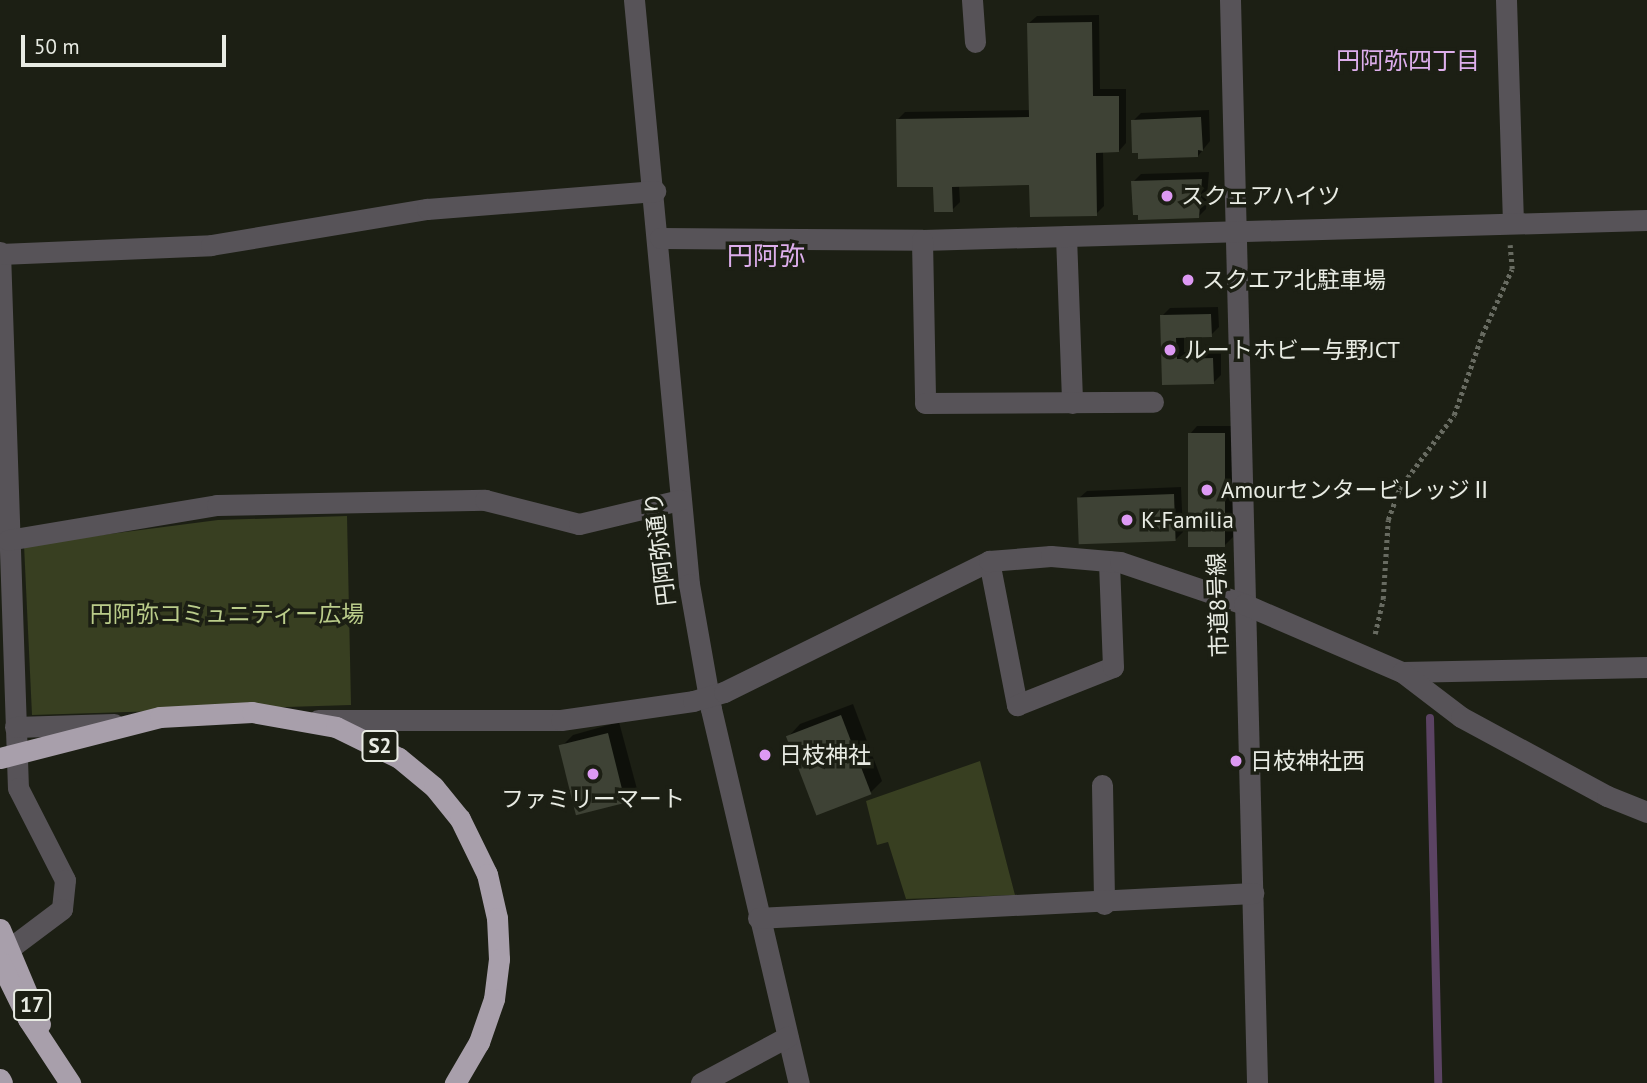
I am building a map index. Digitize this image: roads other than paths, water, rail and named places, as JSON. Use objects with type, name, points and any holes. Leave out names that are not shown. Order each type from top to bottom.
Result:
[{"type":"highway","name":"S2","points":[[0,758],[160,717],[252,712],[336,727],[399,758],[448,802],[471,837],[487,874],[497,918],[499,959],[494,999],[479,1042],[456,1083]]},
{"type":"highway","name":"17","points":[[3,946],[60,1083]]},
{"type":"highway","points":[[3,946],[28,1019],[70,1083]]},
{"type":"street","name":"円阿弥通り","points":[[634,0],[656,191],[680,500],[709,697],[758,918],[800,1083]]},
{"type":"street","points":[[972,0],[975,42]]},
{"type":"street","name":"市道8号線","points":[[1230,0],[1257,1083]]},
{"type":"street","points":[[1506,0],[1511,223]]},
{"type":"street","points":[[3,946],[62,909],[65,880],[18,788],[0,253],[211,245],[427,209],[656,191]]},
{"type":"street","points":[[660,238],[922,240],[1647,220]]},
{"type":"street","points":[[1066,236],[1072,402]]},
{"type":"street","points":[[922,240],[925,403],[1153,402]]},
{"type":"street","points":[[8,540],[216,505],[485,500],[579,524],[680,500]]},
{"type":"street","points":[[15,727],[561,720],[709,697],[989,561],[1051,556],[1109,562],[1244,604],[1370,658],[1402,672],[1461,717],[1606,796],[1647,812]]},
{"type":"street","points":[[989,561],[1017,705],[1113,667],[1109,562]]},
{"type":"street","points":[[1402,672],[1647,667]]},
{"type":"street","points":[[1102,785],[1104,904]]},
{"type":"street","points":[[758,918],[1104,904],[1253,893]]},
{"type":"street","points":[[701,1083],[787,1037]]},
{"type":"waterway","points":[[1430,718],[1438,1083]]},
{"type":"place","name":"スクェアハイツ","points":[[1167,196]]},
{"type":"place","name":"スクエア北駐車場","points":[[1188,280]]},
{"type":"place","name":"ルートホビー与野JCT","points":[[1170,350]]},
{"type":"place","name":"AmourセンタービレッジⅡ","points":[[1207,490]]},
{"type":"place","name":"K-Familia","points":[[1127,520]]},
{"type":"place","name":"日枝神社","points":[[765,755]]},
{"type":"place","name":"日枝神社西","points":[[1236,761]]},
{"type":"place","name":"ファミリーマート","points":[[593,774]]},
{"type":"district","name":"円阿弥四丁目","points":[[1408,61]]},
{"type":"district","name":"円阿弥","points":[[766,256]]},
{"type":"park label","name":"円阿弥コミュニティー広場","points":[[227,614]]}]
